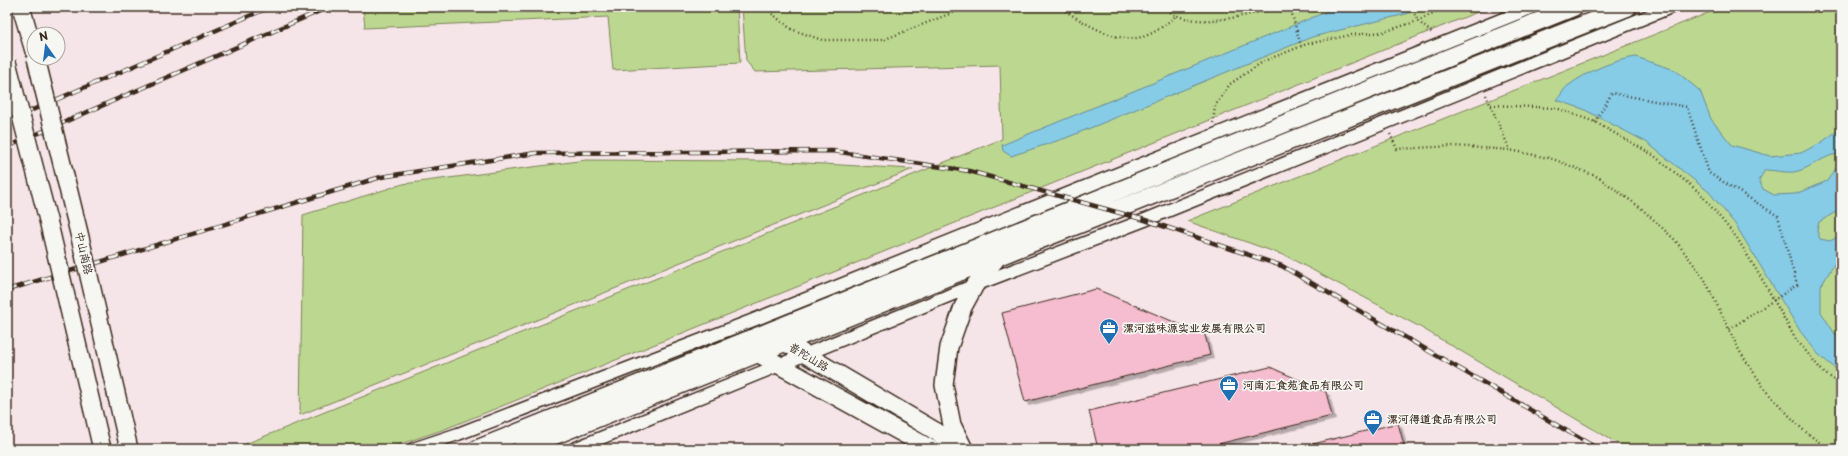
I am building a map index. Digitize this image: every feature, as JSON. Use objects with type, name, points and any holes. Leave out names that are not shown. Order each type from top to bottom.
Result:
[{"type":"main road","points":[[20,7],[26,26]]},
{"type":"main road","points":[[477,449],[754,328],[1574,7]]},
{"type":"main road","points":[[521,449],[997,257],[1628,7]]},
{"type":"main road","points":[[7,62],[48,220],[102,449]]},
{"type":"main road","name":"中山南路","points":[[38,66],[79,233],[129,449]]},
{"type":"main road","points":[[964,449],[952,425],[944,385],[949,347],[963,307],[975,285],[997,257]]},
{"type":"main road","points":[[754,328],[759,354]]},
{"type":"main road","name":"普陀山路","points":[[754,328],[786,343],[937,432],[958,449]]},
{"type":"main road","name":"普陀山路","points":[[759,354],[931,449]]},
{"type":"street","points":[[413,449],[754,328],[1212,135],[1533,7]]},
{"type":"street","points":[[574,449],[975,285],[1145,220],[1671,7]]},
{"type":"path","points":[[768,7],[771,13],[790,29],[822,40],[884,40],[967,7]]},
{"type":"path","points":[[1059,7],[1108,34],[1127,38],[1143,37],[1163,27],[1176,16]]},
{"type":"path","points":[[1164,7],[1176,16],[1206,20],[1237,18],[1268,8],[1281,7]]},
{"type":"path","points":[[1290,7],[1301,46]]},
{"type":"path","points":[[1411,7],[1418,21],[1443,43]]},
{"type":"path","points":[[1212,135],[1214,106],[1230,84],[1264,61],[1301,46],[1351,35],[1383,32],[1418,21],[1444,7]]},
{"type":"path","points":[[1595,122],[1612,93],[1687,107],[1709,173],[1778,216],[1797,285],[1728,330]]},
{"type":"path","points":[[1491,105],[1556,108],[1595,122],[1653,155],[1699,192],[1737,238],[1795,338],[1824,372],[1841,384]]},
{"type":"path","points":[[1385,123],[1397,150],[1454,146],[1510,150],[1553,159],[1598,176],[1641,208],[1674,240],[1704,278],[1740,352],[1767,392],[1802,429],[1828,449]]},
{"type":"green space","points":[[363,7],[737,7],[740,63],[613,70],[608,17],[365,28]]},
{"type":"green space","points":[[742,7],[1490,7],[445,429],[386,449],[233,449],[1002,139],[1000,65],[755,72],[746,61]]},
{"type":"green space","points":[[1723,7],[1841,7],[1841,449],[1627,449],[1420,327],[1286,256],[1187,221]]},
{"type":"green space","points":[[586,160],[769,161],[913,169],[300,415],[303,215],[403,184]]},
{"type":"water","points":[[1338,7],[1422,7],[1406,14],[1312,37],[1066,138],[1011,156],[1003,151],[1002,145]]},
{"type":"water","points":[[1636,57],[1675,70],[1700,91],[1711,119],[1732,145],[1770,156],[1801,153],[1822,142],[1841,128],[1841,154],[1829,156],[1800,171],[1787,172],[1765,170],[1759,180],[1763,189],[1774,195],[1795,194],[1827,181],[1841,161],[1841,209],[1819,222],[1817,231],[1820,239],[1830,241],[1841,235],[1841,253],[1821,286],[1821,312],[1835,334],[1841,337],[1841,373],[1819,355],[1800,331],[1735,224],[1709,192],[1646,142],[1583,109],[1557,100],[1567,86],[1584,75],[1610,63]]},
{"type":"building","name":"漯河滋味源实业发展有限公司","points":[[1096,289],[1205,335],[1210,355],[1025,402],[1002,313]]},
{"type":"building","name":"河南汇食苑食品有限公司","points":[[1270,367],[1326,392],[1332,416],[1198,449],[1098,449],[1089,411]]},
{"type":"building","name":"漯河得道食品有限公司","points":[[1398,423],[1405,449],[1309,449],[1309,445]]},
{"type":"railway","points":[[7,121],[270,7]]},
{"type":"railway","points":[[7,147],[329,7]]},
{"type":"railway","points":[[7,290],[381,177],[536,153],[833,151],[969,171],[1145,220],[1282,266],[1598,449]]},
{"type":"place","name":"漯河滋味源实业发展有限公司","points":[[1109,345]]},
{"type":"place","name":"河南汇食苑食品有限公司","points":[[1229,402]]},
{"type":"place","name":"漯河得道食品有限公司","points":[[1373,436]]}]
